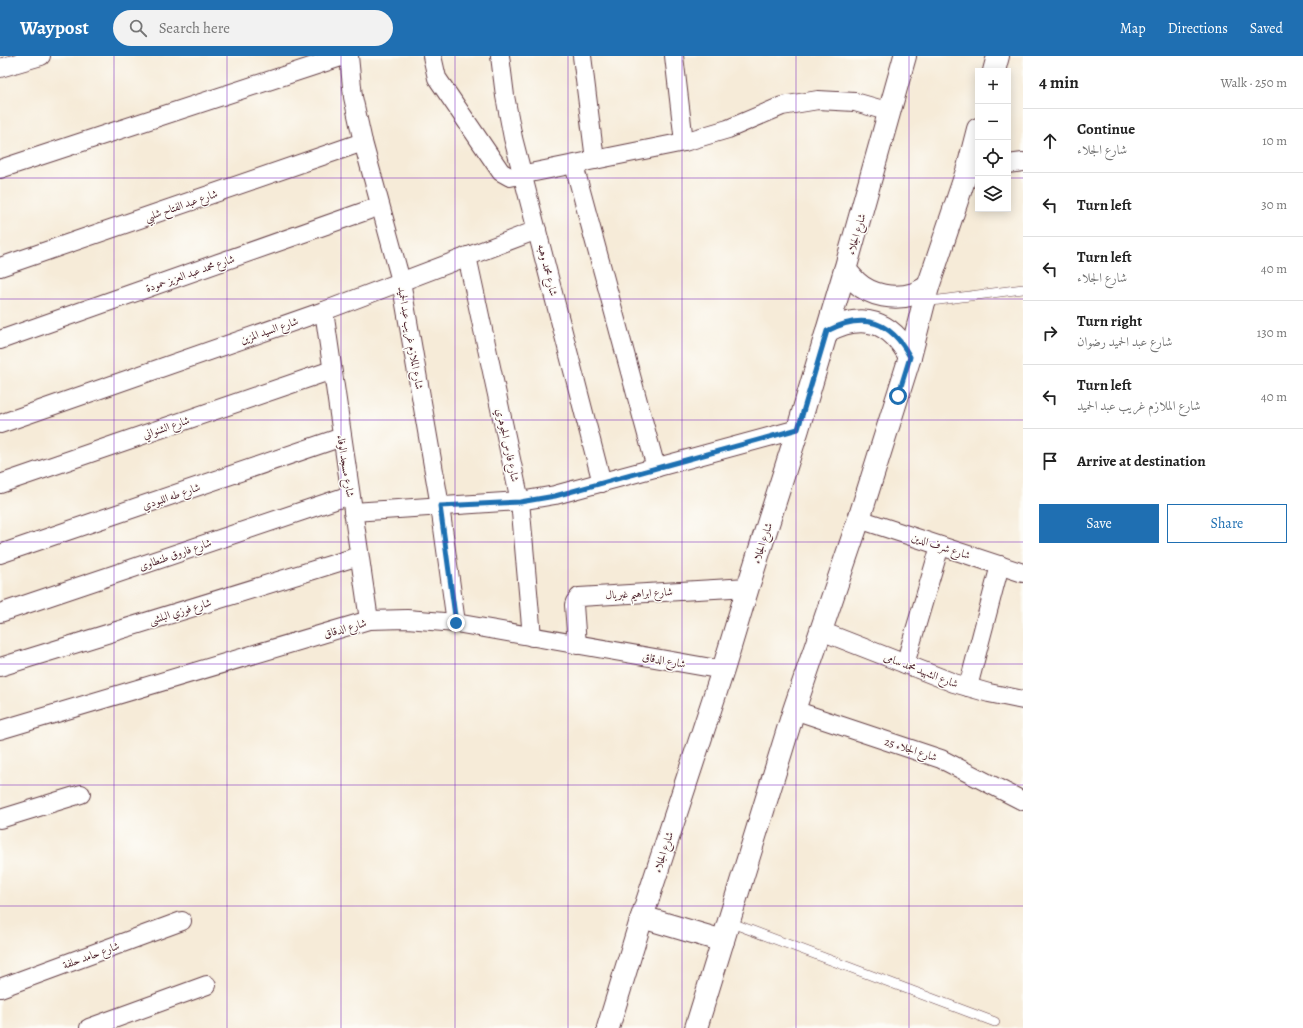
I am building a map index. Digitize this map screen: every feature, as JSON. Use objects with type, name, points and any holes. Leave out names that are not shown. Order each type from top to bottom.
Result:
[{"type":"main road","name":"شارع الجلاء","points":[[608,1028],[642,917],[723,670],[798,429],[845,270],[905,56]]},
{"type":"main road","points":[[995,68],[998,56]]},
{"type":"main road","points":[[696,1028],[794,710],[859,519],[910,357],[926,294],[973,168],[977,140]]},
{"type":"main road","points":[[845,270],[856,282],[868,291],[883,296],[899,297],[914,294],[926,294]]},
{"type":"main road","points":[[827,331],[840,324],[854,321],[868,322],[882,326],[894,334],[903,344],[910,357]]},
{"type":"main road","points":[[642,917],[726,932]]},
{"type":"street","points":[[0,68],[41,56]]},
{"type":"street","points":[[0,169],[344,56]]},
{"type":"street","name":"شارع الملازم غريب عبد الحميد","points":[[349,56],[353,97],[363,142],[401,281],[440,506],[456,623]]},
{"type":"street","points":[[432,56],[437,78],[501,172],[510,177],[684,142],[728,129],[782,106],[818,100],[855,102],[890,112]]},
{"type":"street","name":"شارع محمد وهبه","points":[[500,56],[505,96],[513,138],[602,483]]},
{"type":"street","points":[[582,56],[595,160]]},
{"type":"street","points":[[674,56],[684,142]]},
{"type":"street","name":"شارع عبد الفتاح شلبي","points":[[0,267],[363,142]]},
{"type":"street","points":[[1011,164],[1023,162]]},
{"type":"street","points":[[574,164],[656,468]]},
{"type":"street","name":"شارع محمد عبد العزيز حمودة","points":[[0,340],[380,206]]},
{"type":"street","name":"شارع السيد المزين","points":[[0,424],[324,311],[537,230]]},
{"type":"street","name":"شارع فارس الجوهري","points":[[467,256],[520,502],[532,637]]},
{"type":"street","name":"شارع مسجد الوفاء","points":[[324,311],[369,620]]},
{"type":"street","name":"شارع الشنواني","points":[[0,484],[332,370]]},
{"type":"street","points":[[353,512],[520,502],[555,496],[798,429]]},
{"type":"street","name":"شارع طه اللبودي","points":[[0,554],[342,437]]},
{"type":"street","name":"شارع فاروق طنطاوى","points":[[0,613],[350,495]]},
{"type":"street","name":"شارع شرف الدين","points":[[859,519],[1023,573]]},
{"type":"street","points":[[905,664],[940,546]]},
{"type":"street","name":"شارع فوزي البلشى","points":[[0,667],[359,556]]},
{"type":"street","points":[[968,687],[1000,565]]},
{"type":"street","name":"شارع ابراهيم غبريال","points":[[577,645],[574,605],[579,598],[748,587]]},
{"type":"street","name":"شارع الدقاق","points":[[0,730],[369,620],[407,619],[456,623],[723,670]]},
{"type":"street","name":"شارع الشهيد محمد سامى","points":[[821,631],[954,683],[989,693],[1023,700]]},
{"type":"street","name":"شارع الجلاء 25","points":[[794,710],[941,759],[1023,800]]},
{"type":"street","points":[[0,819],[81,794]]},
{"type":"street","name":"شارع حامد حلفة","points":[[0,988],[182,921]]},
{"type":"street","points":[[89,1028],[207,985]]},
{"type":"lane","points":[[926,294],[1023,289]]},
{"type":"lane","points":[[726,932],[995,1022]]},
{"type":"route","points":[[456,623],[440,506],[520,502],[555,496],[798,429],[827,331],[840,324],[854,321],[868,322],[882,326],[894,334],[903,344],[910,357],[898,396]]}]
